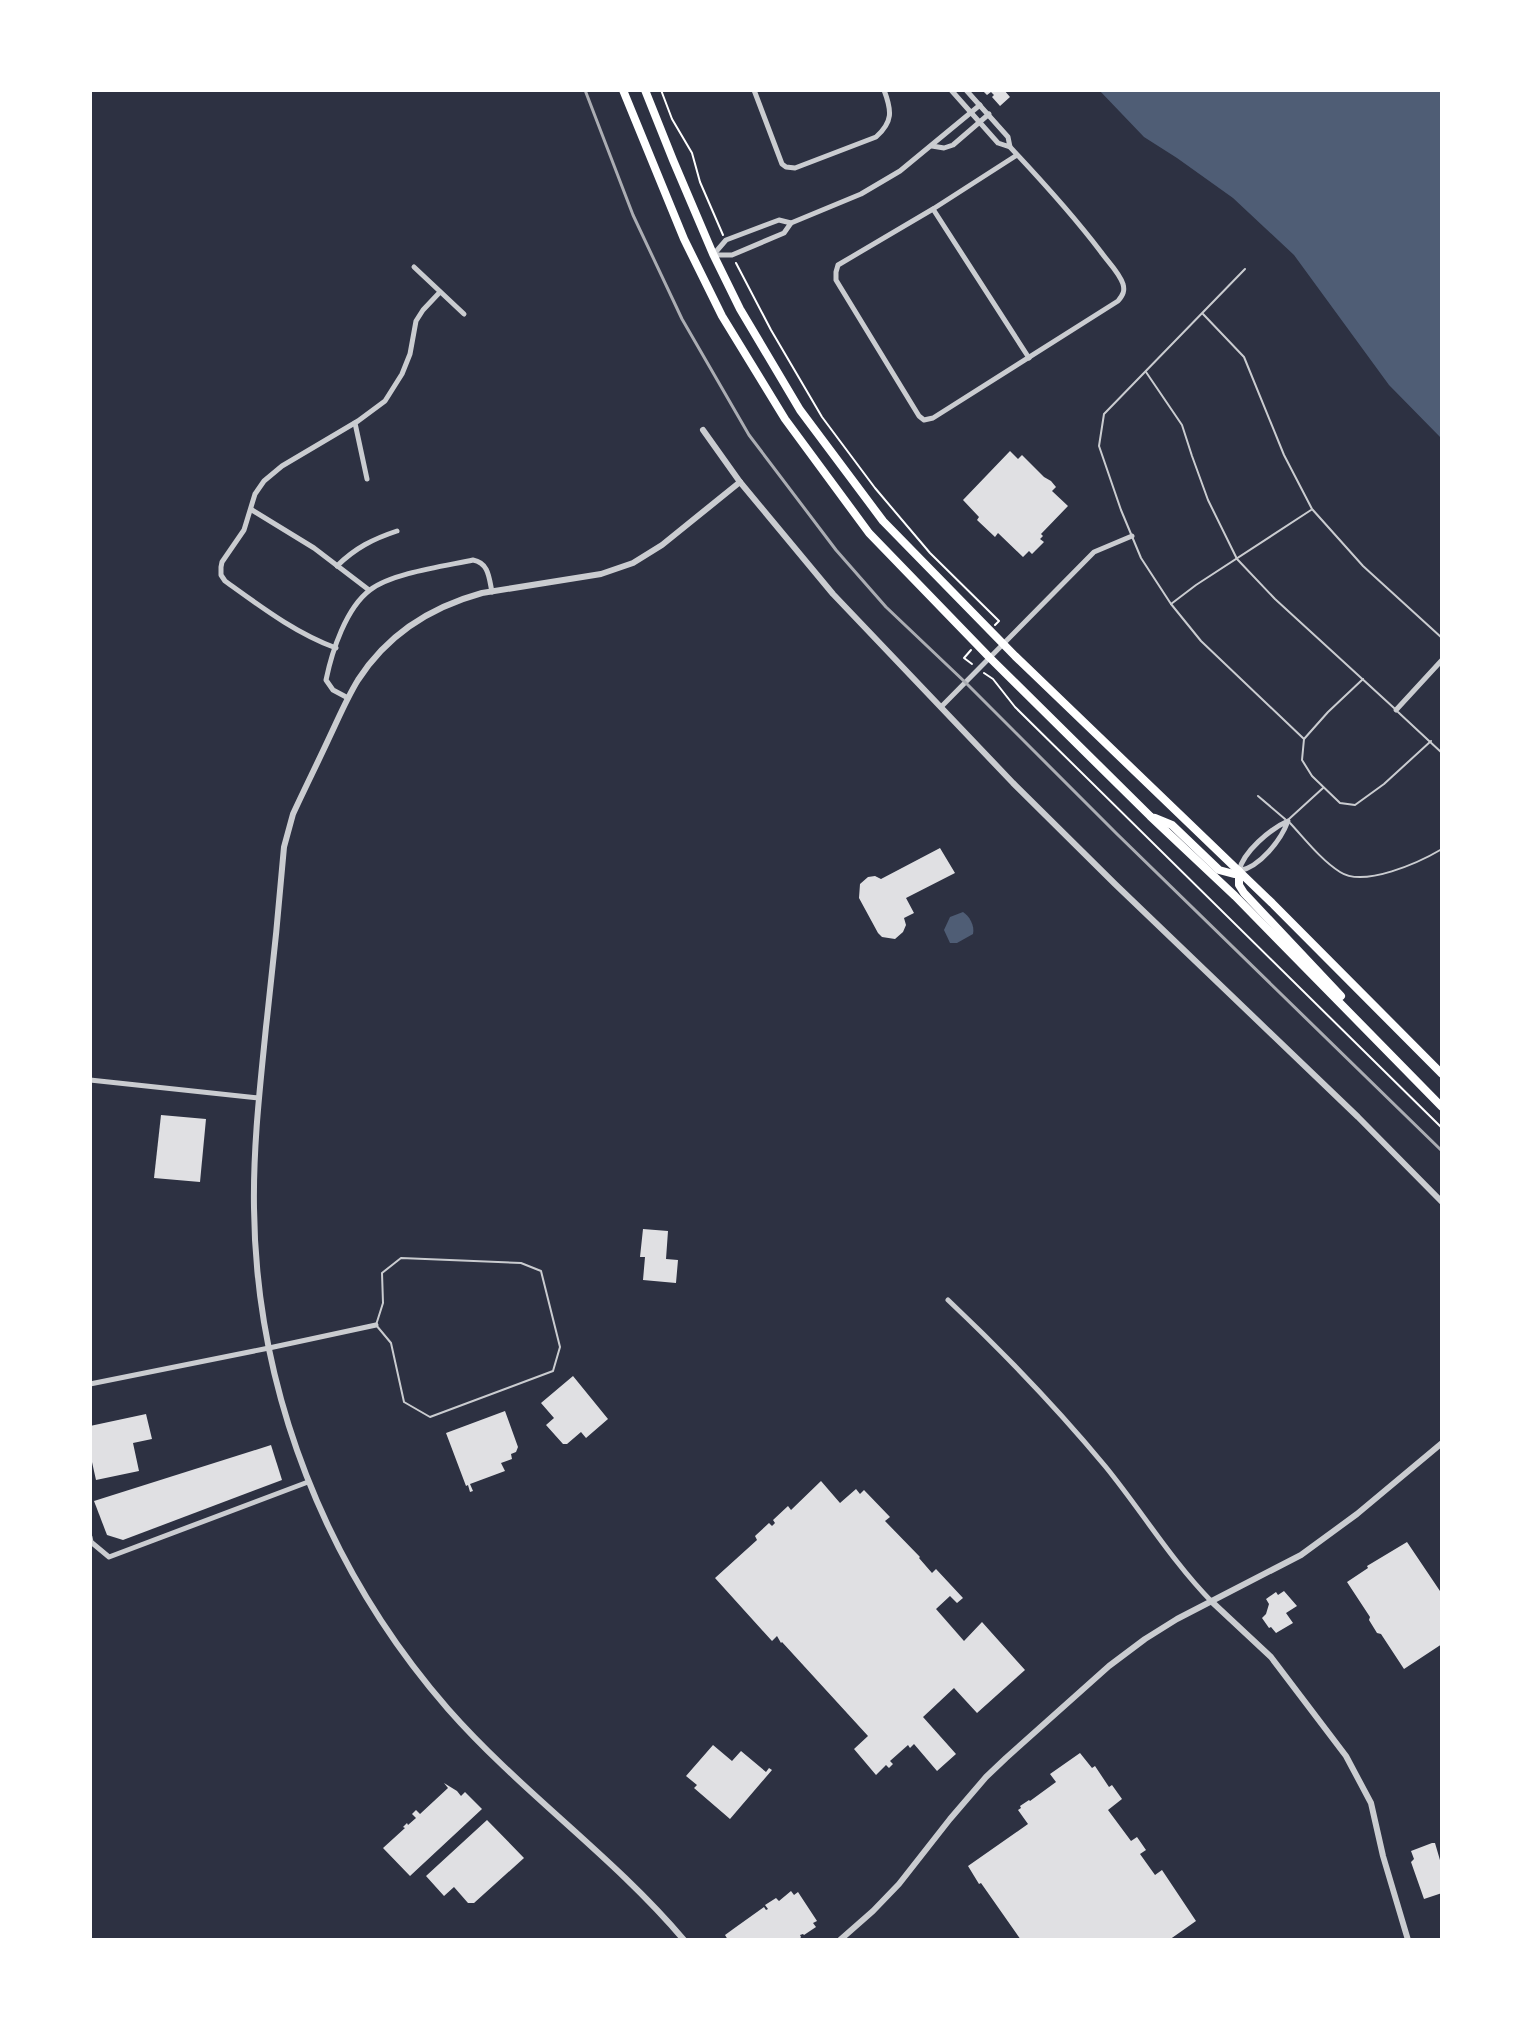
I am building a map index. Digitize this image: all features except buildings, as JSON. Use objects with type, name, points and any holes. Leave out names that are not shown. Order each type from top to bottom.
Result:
[{"type":"main road","points":[[623,90],[665,195],[722,316],[785,419],[869,533],[990,658],[1235,896],[1442,1107]]},
{"type":"main road","points":[[645,90],[713,254],[740,309],[800,410],[883,521],[1003,644],[1239,871],[1442,1074]]},
{"type":"main road","points":[[695,262],[713,254]]},
{"type":"main road","points":[[1150,816],[1172,825],[1219,870],[1234,874],[1239,871]]},
{"type":"main road","points":[[1239,871],[1239,885],[1244,893],[1322,974],[1345,1001],[1352,1015]]},
{"type":"street","points":[[754,90],[782,164],[795,168],[876,137],[887,127],[890,113],[884,90]]},
{"type":"street","points":[[951,90],[998,143],[1010,147]]},
{"type":"street","points":[[966,90],[1008,137],[1010,147],[1068,211],[1116,271],[1124,290],[1118,301],[933,418],[924,420],[836,280],[838,265],[1017,155]]},
{"type":"street","points":[[713,254],[732,255],[784,233],[791,223],[861,194],[900,171],[980,105]]},
{"type":"street","points":[[931,146],[944,148],[953,145],[989,114]]},
{"type":"street","points":[[933,209],[1029,358]]},
{"type":"street","points":[[713,254],[726,240],[779,220],[791,223]]},
{"type":"street","points":[[414,267],[464,314]]},
{"type":"street","points":[[336,648],[282,621],[225,581],[221,575],[222,562],[238,541],[252,510],[255,494],[264,481],[282,466],[355,423],[385,401],[410,354],[416,321],[440,292]]},
{"type":"street","points":[[355,423],[367,479]]},
{"type":"street","points":[[703,430],[740,482],[833,594],[1013,783],[1442,1202]]},
{"type":"street","points":[[684,1940],[633,1885],[485,1748],[425,1682],[359,1586],[323,1517],[290,1431],[262,1308],[255,1245],[254,1175],[284,847],[300,798],[348,698],[369,665],[411,625],[463,598],[601,574],[633,563],[662,545],[740,482]]},
{"type":"street","points":[[252,510],[314,548],[369,590]]},
{"type":"street","points":[[337,566],[369,541],[397,531]]},
{"type":"street","points":[[942,706],[1094,552],[1132,536]]},
{"type":"street","points":[[348,698],[333,690],[326,680],[349,615],[369,590],[406,575],[473,560],[485,566],[492,592]]},
{"type":"street","points":[[1396,710],[1442,660]]},
{"type":"street","points":[[1288,821],[1282,838],[1250,869],[1239,871],[1241,861],[1259,842],[1274,828],[1288,821]]},
{"type":"street","points":[[90,1080],[259,1098]]},
{"type":"street","points":[[948,1300],[992,1340],[1101,1462],[1211,1601],[1271,1657],[1346,1756],[1371,1803],[1408,1940]]},
{"type":"street","points":[[90,1384],[376,1325]]},
{"type":"street","points":[[840,1940],[899,1884],[950,1819],[1006,1758],[1094,1678],[1177,1619],[1301,1555],[1357,1514],[1442,1443]]},
{"type":"street","points":[[90,1537],[91,1542],[109,1557],[308,1482]]},
{"type":"lane","points":[[1245,269],[1104,414],[1099,446],[1141,558],[1171,604],[1201,641],[1304,739]]},
{"type":"lane","points":[[1202,313],[1244,357],[1284,455],[1312,509],[1363,566],[1442,638]]},
{"type":"lane","points":[[1145,371],[1182,425],[1208,500],[1237,559],[1275,599],[1442,753]]},
{"type":"lane","points":[[1171,604],[1312,509]]},
{"type":"lane","points":[[1364,678],[1304,739],[1302,760],[1324,788],[1340,803],[1355,805],[1384,784],[1431,741]]},
{"type":"lane","points":[[1288,821],[1324,788]]},
{"type":"lane","points":[[1258,796],[1342,874],[1365,878],[1375,876],[1412,864],[1442,849]]},
{"type":"lane","points":[[401,1258],[521,1263],[541,1271],[560,1347],[553,1371],[430,1417],[404,1402],[391,1343],[376,1325],[383,1303],[382,1273],[401,1258]]},
{"type":"path","points":[[661,90],[672,119],[692,153],[700,182],[726,240]]},
{"type":"path","points":[[732,255],[822,417],[875,488],[930,553],[999,621]]},
{"type":"path","points":[[993,679],[1026,717],[1442,1128]]},
{"type":"water","points":[[1099,90],[1442,90],[1442,439],[1389,385],[1294,255],[1233,198],[1144,137]]},
{"type":"water","points":[[963,912],[971,921],[973,934],[957,943],[950,943],[944,930],[950,917]]},
{"type":"railway","points":[[585,90],[633,215],[682,319],[749,435],[836,550],[886,607],[1442,1151]]}]
